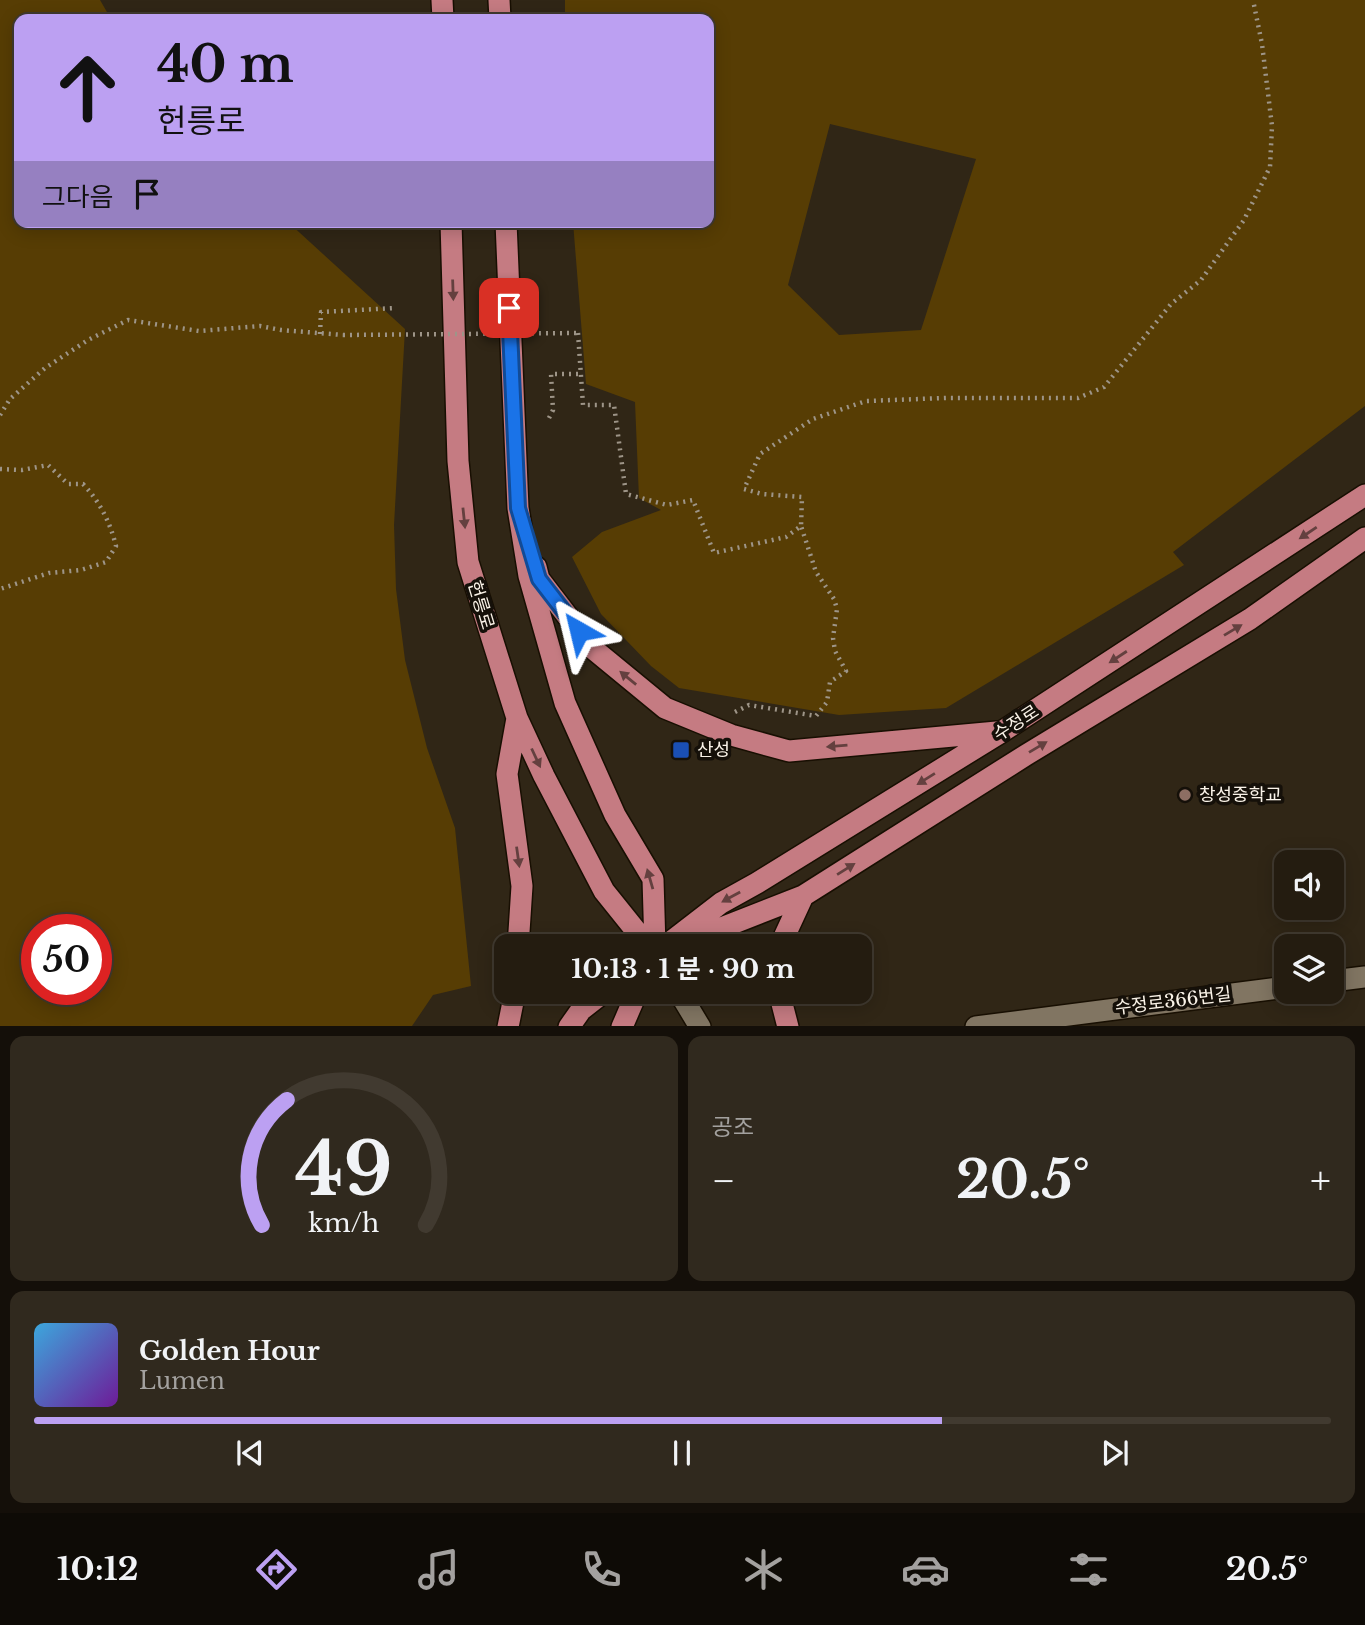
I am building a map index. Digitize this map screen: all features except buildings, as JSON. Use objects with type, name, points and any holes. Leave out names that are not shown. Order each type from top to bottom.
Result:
[{"type":"main road","name":"헌릉로","points":[[450,228],[458,461],[468,562],[517,718],[604,891],[639,934]]},
{"type":"main road","points":[[506,228],[518,508],[529,576],[565,704],[615,815],[653,879],[655,934]]},
{"type":"main road","name":"수정로","points":[[681,934],[721,903],[1003,731],[1365,495]]},
{"type":"main road","points":[[518,508],[539,579],[592,649],[665,708],[720,730],[789,751],[1003,731]]},
{"type":"main road","name":"수정로","points":[[706,934],[803,896],[1026,755],[1250,619],[1365,538]]},
{"type":"main road","points":[[517,718],[506,774],[522,886],[519,934]]},
{"type":"main road","points":[[785,934],[803,896]]},
{"type":"main road","points":[[508,1026],[513,1004]]},
{"type":"main road","points":[[570,1026],[589,1004]]},
{"type":"main road","points":[[622,1026],[632,1004]]},
{"type":"main road","points":[[782,1004],[788,1026]]},
{"type":"street","points":[[1344,980],[1365,977]]},
{"type":"street","name":"수정로366번길","points":[[984,1026],[1274,989]]},
{"type":"street","points":[[686,1004],[699,1026]]},
{"type":"path","points":[[720,730],[727,716],[749,705],[816,716],[827,702],[830,682],[846,671],[835,651],[833,638],[837,609],[834,599],[816,572],[801,526],[802,497],[762,494],[744,489],[760,454],[813,418],[866,401],[1078,398],[1104,387],[1171,304],[1201,280],[1244,220],[1270,167],[1272,126],[1262,44],[1253,0]]},
{"type":"path","points":[[320,334],[321,312],[395,308]]},
{"type":"path","points":[[0,415],[10,399],[45,368],[88,340],[128,320],[199,331],[260,326],[343,335],[578,333],[583,405],[614,405],[626,494],[667,505],[693,500],[714,553],[786,537],[801,526]]},
{"type":"path","points":[[549,418],[553,410],[551,374],[581,374]]},
{"type":"path","points":[[0,469],[22,470],[48,465],[68,484],[83,484],[93,494],[110,523],[116,546],[106,562],[81,570],[49,573],[0,589]]},
{"type":"shaded area","points":[[0,0],[100,0],[108,14],[14,14],[14,228],[295,228],[405,329],[394,525],[396,589],[405,660],[427,748],[455,828],[471,986],[433,995],[412,1026],[0,1026]]},
{"type":"shaded area","points":[[565,0],[1365,0],[1365,406],[1173,552],[1184,565],[946,708],[839,715],[679,688],[651,666],[601,614],[572,557],[602,532],[661,510],[639,498],[635,402],[586,384],[573,228],[714,228],[714,14],[565,14]],"holes":[[[830,124],[976,159],[921,330],[839,335],[788,285]]]},
{"type":"place","name":"산성","points":[[681,750]]},
{"type":"place","name":"창성중학교","points":[[1185,795]]},
{"type":"route","points":[[509,308],[518,508],[539,579],[579,631]]}]
